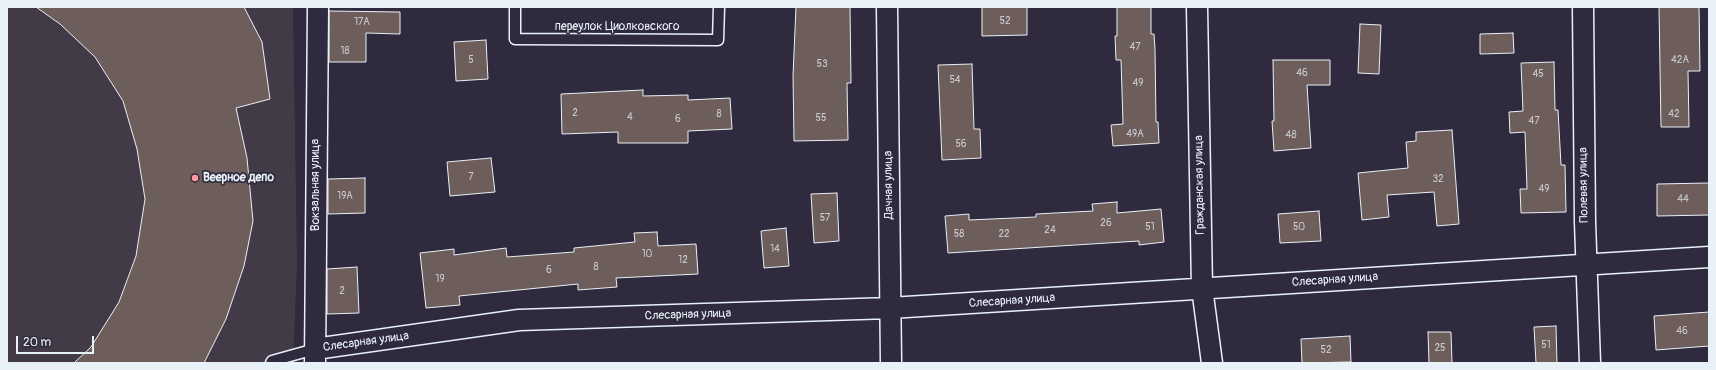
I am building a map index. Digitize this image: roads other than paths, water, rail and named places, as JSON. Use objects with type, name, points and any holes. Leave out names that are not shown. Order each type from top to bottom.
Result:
[{"type":"street","name":"Вокзальная улица","points":[[315,356],[318,7]]},
{"type":"street","name":"Дачная улица","points":[[888,7],[891,363]]},
{"type":"street","name":"Гражданская улица","points":[[1197,7],[1202,288],[1212,363]]},
{"type":"street","name":"Полевая улица","points":[[1583,7],[1584,222],[1590,363]]},
{"type":"street","name":"Слесарная улица","points":[[315,356],[519,320],[890,308],[1709,257]]},
{"type":"lane","name":"переулок Циолковского","points":[[515,7],[515,39],[718,40],[719,7]]},
{"type":"lane","points":[[271,363],[272,360],[315,356]]},
{"type":"place","name":"Веерное депо","points":[[195,178]]}]
